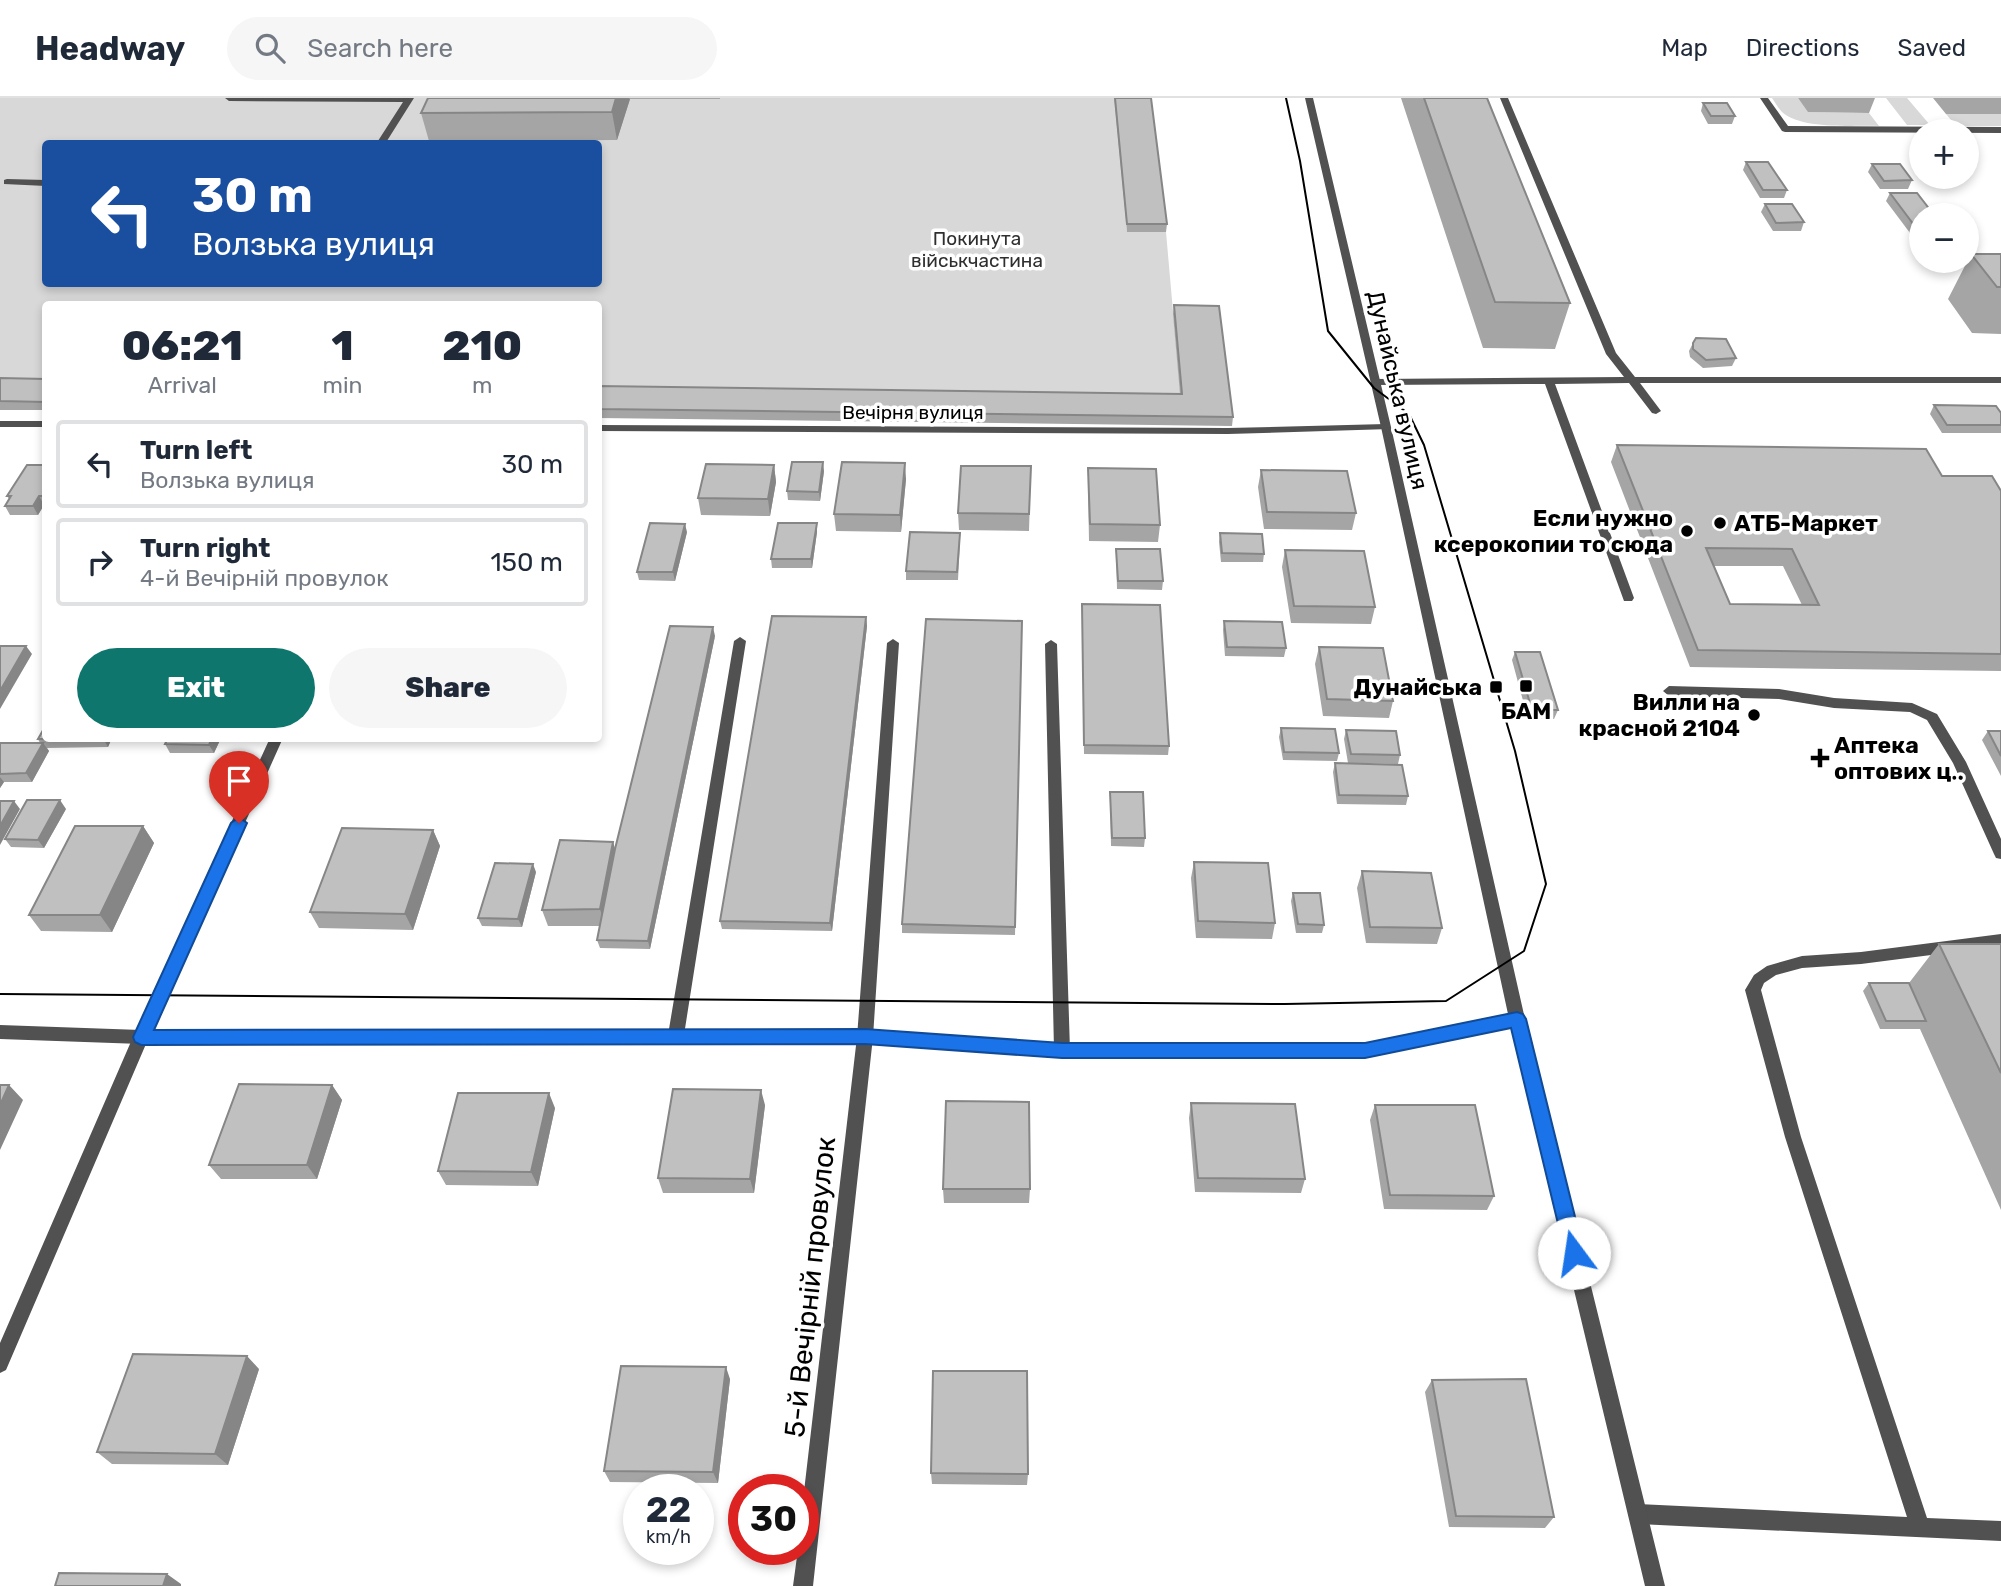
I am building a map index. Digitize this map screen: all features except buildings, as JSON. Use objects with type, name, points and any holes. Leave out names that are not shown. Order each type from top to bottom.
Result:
[{"type":"street","points":[[229,98],[410,99]]},
{"type":"street","name":"Дунайська вулиця","points":[[1309,98],[1376,382],[1517,1019],[1655,1586]]},
{"type":"street","points":[[1504,98],[1611,354],[1656,411]]},
{"type":"street","points":[[1764,98],[1785,129],[2001,130]]},
{"type":"street","points":[[383,140],[410,99]]},
{"type":"street","points":[[6,182],[42,183]]},
{"type":"street","points":[[1376,382],[1632,382],[1835,377],[2001,380]]},
{"type":"street","points":[[1549,382],[1628,598]]},
{"type":"street","points":[[0,424],[42,424]]},
{"type":"street","name":"Вечірня вулиця","points":[[602,428],[1228,431],[1386,427]]},
{"type":"street","points":[[676,1035],[740,640]]},
{"type":"street","name":"5-й Вечірній провулок","points":[[803,1586],[865,1037],[893,643]]},
{"type":"street","points":[[1051,644],[1062,1050]]},
{"type":"street","points":[[1669,691],[1779,694],[1834,703],[1912,708],[1932,718],[1959,762],[2001,854]]},
{"type":"street","points":[[0,1364],[141,1037],[275,742]]},
{"type":"street","points":[[1920,1527],[1793,1137],[1753,990],[1759,979],[1772,970],[1802,962],[1861,958],[2001,940]]},
{"type":"street","points":[[0,1032],[141,1037],[865,1037],[1062,1050],[1365,1050],[1517,1019]]},
{"type":"street","points":[[1638,1514],[2001,1531]]},
{"type":"green space","name":"Покинута військчастина","points":[[0,98],[1114,98],[1127,232],[1166,232],[1181,402],[602,395],[602,301],[42,301],[42,388],[0,387]]},
{"type":"green space","points":[[1772,98],[1798,98],[1809,112],[1869,113],[1879,126],[1802,122],[1782,112]]},
{"type":"green space","points":[[1886,98],[1907,98],[1925,119],[1909,119],[1907,125]]},
{"type":"green space","points":[[1946,114],[2001,114],[2001,126],[1979,126],[1979,119],[1950,119]]},
{"type":"tram line","points":[[0,994],[1285,1004],[1446,1001],[1524,951],[1546,884],[1515,751],[1424,445],[1409,414],[1374,388],[1328,331],[1300,161],[1286,98]]},
{"type":"place","name":"АТБ-Маркет","points":[[1720,523]]},
{"type":"place","name":"Если нужно ксерокопии то сюда","points":[[1687,531]]},
{"type":"place","name":"БАМ","points":[[1526,686]]},
{"type":"place","name":"Дунайська","points":[[1496,687]]},
{"type":"place","name":"Вилли на красной 2104","points":[[1754,715]]},
{"type":"place","name":"Аптека оптових ц‥","points":[[1820,758]]},
{"type":"route","points":[[239,823],[141,1037],[865,1037],[1062,1050],[1365,1050],[1517,1019],[1574,1253]]}]
